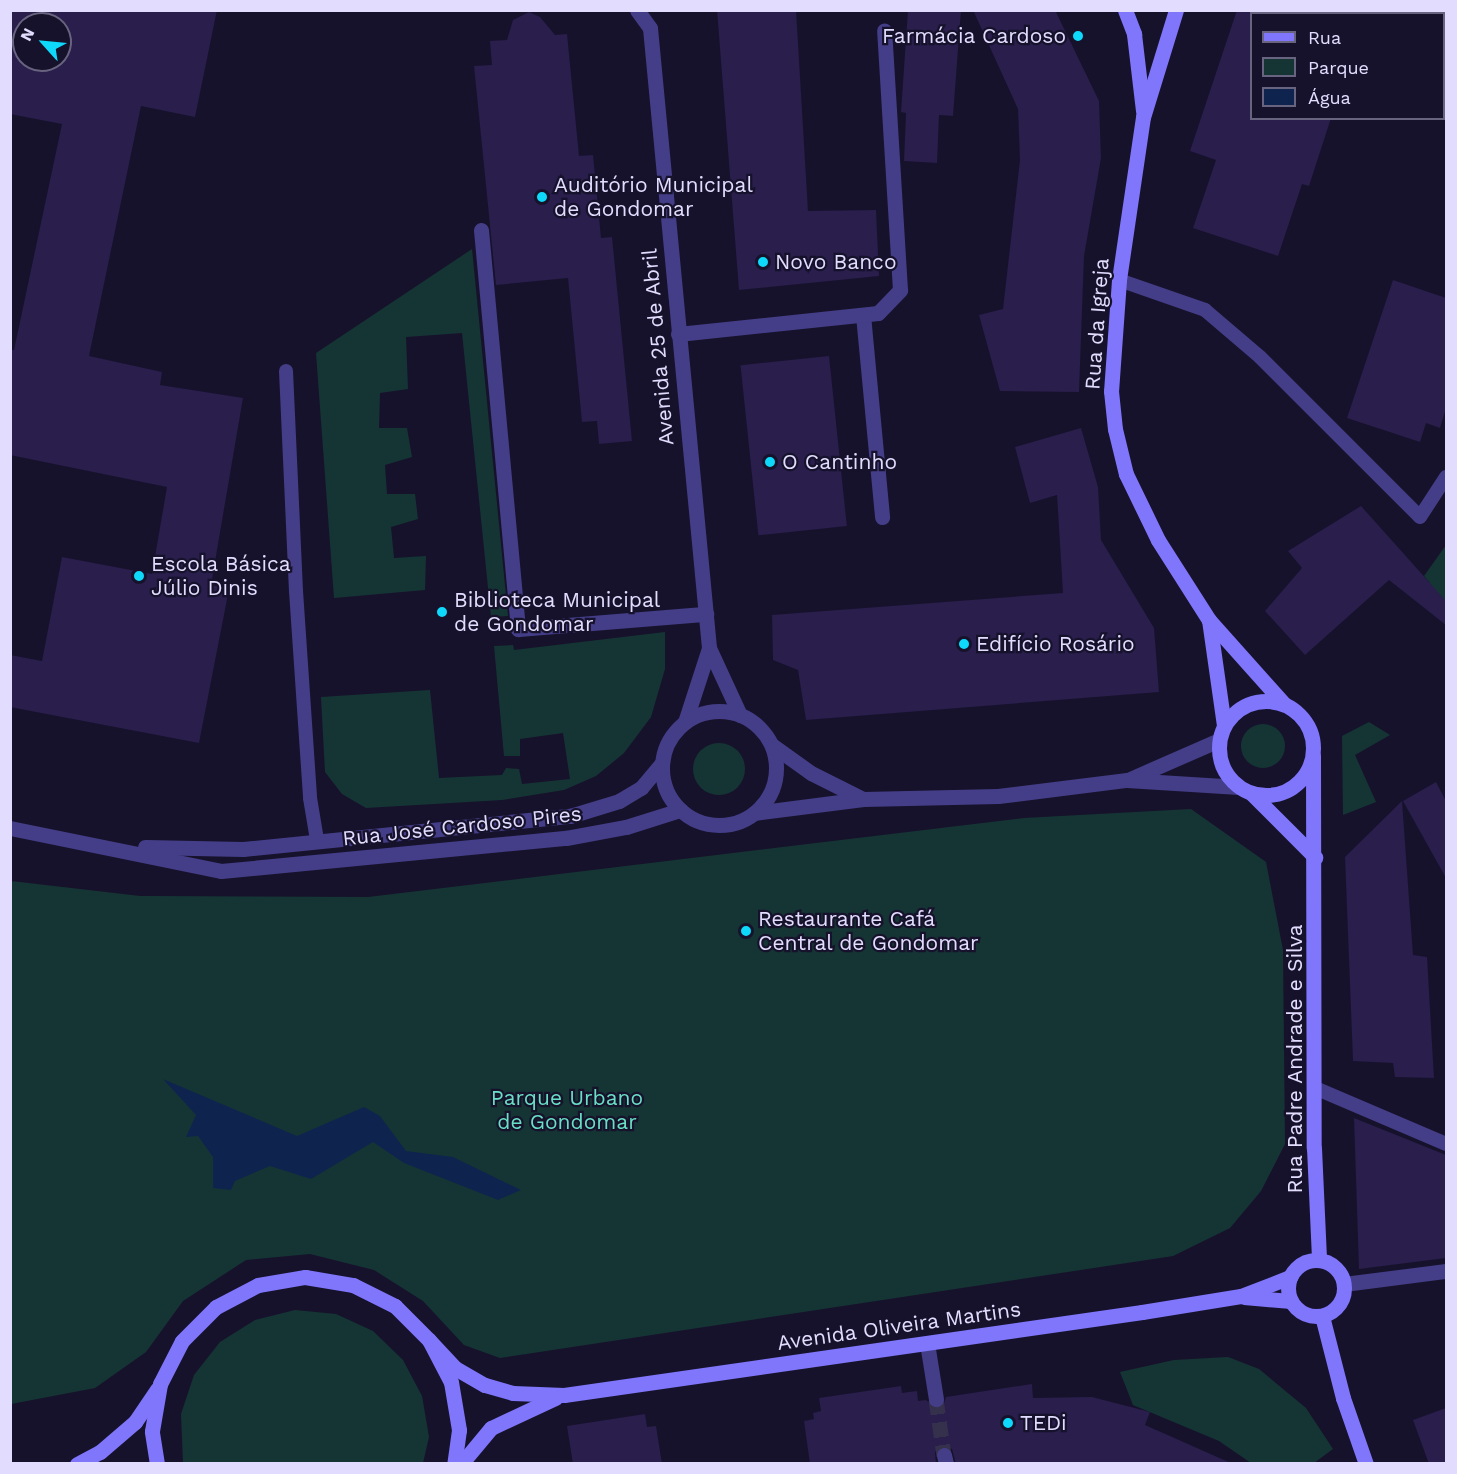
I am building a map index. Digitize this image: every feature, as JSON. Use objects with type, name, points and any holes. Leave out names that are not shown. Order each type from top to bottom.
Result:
[{"type":"main road","name":"Rua da Igreja","points":[[1125,10],[1134,34],[1143,117]]},
{"type":"main road","name":"Rua da Igreja","points":[[1176,10],[1143,117],[1119,280],[1111,391],[1126,474],[1158,540],[1209,620],[1284,704]]},
{"type":"main road","name":"Rua da Igreja","points":[[1209,620],[1221,733]]},
{"type":"main road","points":[[1245,790],[1283,792],[1306,772],[1313,756],[1310,730],[1295,710],[1284,704],[1256,701],[1232,715],[1221,733],[1222,766],[1245,790],[1315,857]]},
{"type":"main road","name":"Rua Padre Andrade e Silva","points":[[1313,756],[1315,1088],[1319,1260]]},
{"type":"main road","points":[[1319,1260],[1336,1268],[1344,1284],[1341,1302],[1322,1316],[1307,1316],[1291,1300],[1290,1277],[1302,1264],[1319,1260]]},
{"type":"main road","name":"Avenida Oliveira Martins","points":[[160,1384],[182,1341],[216,1307],[258,1286],[305,1277],[352,1285],[395,1306],[455,1368],[485,1385],[513,1393],[564,1395],[1241,1296],[1290,1277]]},
{"type":"main road","name":"Avenida Oliveira Martins","points":[[1241,1296],[1291,1300]]},
{"type":"main road","points":[[1322,1316],[1343,1398],[1366,1464]]},
{"type":"main road","points":[[429,1340],[451,1382],[459,1430],[454,1464]]},
{"type":"main road","points":[[77,1464],[100,1452],[135,1422],[160,1384]]},
{"type":"main road","points":[[157,1464],[152,1431],[160,1384]]},
{"type":"main road","name":"Avenida Oliveira Martins","points":[[461,1464],[491,1428],[522,1410],[564,1395]]},
{"type":"street","name":"Avenida 25 de Abril","points":[[637,10],[650,28],[709,648],[740,715]]},
{"type":"street","points":[[678,334],[878,313],[900,290],[884,30]]},
{"type":"street","points":[[481,230],[518,629],[706,614]]},
{"type":"street","points":[[863,315],[882,517]]},
{"type":"street","name":"Avenida 25 de Abril","points":[[685,722],[709,648]]},
{"type":"street","points":[[772,745],[775,782],[767,800],[754,813],[740,821],[716,825],[693,819],[680,810],[669,796],[662,763],[670,741],[685,722],[721,711],[740,715],[753,722],[772,745],[811,773],[863,799]]},
{"type":"street","points":[[1127,780],[1221,733]]},
{"type":"street","name":"Rua José Cardoso Pires","points":[[102,845],[243,849],[594,812],[641,788],[662,763]]},
{"type":"street","points":[[754,813],[863,799],[998,796],[1127,780],[1245,790]]},
{"type":"street","name":"Rua José Cardoso Pires","points":[[10,828],[221,871],[566,838],[626,827],[680,810]]},
{"type":"street","points":[[243,849],[246,869]]},
{"type":"street","points":[[1344,1284],[1446,1272]]},
{"type":"street","points":[[927,1343],[936,1399]]},
{"type":"lane","points":[[1119,280],[1205,310],[1260,357],[1420,517],[1446,477]]},
{"type":"lane","points":[[286,371],[297,602],[310,798],[317,840]]},
{"type":"lane","points":[[1315,1088],[1446,1144]]},
{"type":"green space","points":[[472,249],[508,616],[491,617],[462,333],[406,337],[408,389],[380,393],[379,428],[407,428],[412,457],[385,465],[387,494],[415,494],[418,519],[391,527],[394,558],[426,556],[425,590],[334,598],[316,353]]},
{"type":"green space","points":[[1446,545],[1446,625],[1417,601],[1430,583],[1424,576]]},
{"type":"green space","points":[[665,632],[665,669],[651,717],[624,753],[596,776],[564,790],[502,800],[366,808],[342,794],[325,772],[321,697],[430,690],[439,778],[502,775],[506,768],[519,769],[522,784],[570,779],[563,733],[520,739],[520,756],[504,756],[494,646],[513,645],[514,650]]},
{"type":"green space","points":[[1369,722],[1390,735],[1355,755],[1376,802],[1343,815],[1342,736]]},
{"type":"green space","points":[[1263,724],[1279,730],[1285,746],[1279,762],[1263,768],[1247,762],[1241,746],[1247,730]]},
{"type":"green space","points":[[714,743],[724,743],[733,747],[741,755],[745,769],[741,783],[733,791],[724,795],[714,795],[705,791],[697,783],[693,774],[693,764],[697,755],[705,747]]},
{"type":"green space","name":"Parque Urbano de Gondomar","points":[[1191,809],[1266,862],[1283,950],[1285,1144],[1261,1191],[1230,1228],[1173,1256],[500,1358],[464,1345],[423,1301],[374,1270],[310,1254],[246,1260],[183,1301],[146,1352],[95,1388],[11,1404],[11,881],[140,896],[368,897],[1024,818]]},
{"type":"green space","points":[[295,1310],[336,1314],[373,1331],[403,1360],[422,1396],[429,1437],[423,1463],[183,1463],[181,1414],[194,1375],[220,1342],[255,1320]]},
{"type":"green space","points":[[1228,1357],[1259,1369],[1306,1408],[1333,1449],[1314,1463],[1251,1463],[1219,1441],[1133,1405],[1120,1372],[1174,1360]]},
{"type":"water","points":[[163,1079],[297,1136],[364,1107],[380,1116],[406,1151],[453,1157],[521,1190],[498,1200],[404,1163],[373,1142],[311,1179],[270,1166],[235,1181],[231,1190],[213,1188],[213,1157],[198,1136],[186,1137],[196,1115]]},
{"type":"building","points":[[10,10],[217,10],[195,117],[141,106],[89,356],[162,372],[160,385],[243,398],[211,585],[229,589],[199,743],[10,707],[10,655],[42,661],[62,557],[152,574],[167,487],[10,455],[10,350],[14,350],[62,124],[10,114]]},
{"type":"building","points":[[717,10],[796,10],[808,211],[876,210],[879,276],[739,290]]},
{"type":"building","points":[[908,10],[961,10],[953,116],[939,115],[937,163],[904,161],[906,113],[901,112]]},
{"type":"building","points":[[973,10],[1055,10],[1099,101],[1101,158],[1084,256],[1079,392],[1000,391],[979,315],[1003,309],[1020,160],[1018,109]]},
{"type":"building","points":[[1237,10],[1251,10],[1250,120],[1330,120],[1309,186],[1302,184],[1278,256],[1193,228],[1216,160],[1190,151]]},
{"type":"building","name":"Auditório Municipal de Gondomar","points":[[529,12],[540,17],[555,35],[567,34],[579,156],[593,155],[601,238],[612,237],[632,441],[599,444],[597,421],[582,422],[568,278],[496,285],[474,66],[492,65],[490,41],[507,40],[513,20]]},
{"type":"building","points":[[1393,280],[1446,298],[1446,408],[1440,428],[1426,423],[1420,442],[1347,418]]},
{"type":"building","points":[[829,356],[847,526],[758,535],[740,365]]},
{"type":"building","name":"Edifício Rosário","points":[[1081,428],[1098,487],[1101,540],[1154,628],[1159,692],[806,720],[798,670],[773,660],[772,615],[1063,593],[1057,495],[1030,503],[1015,447]]},
{"type":"building","points":[[1361,506],[1446,601],[1446,625],[1389,580],[1305,655],[1265,611],[1302,568],[1288,551]]},
{"type":"building","points":[[1436,782],[1446,801],[1446,878],[1403,801]]},
{"type":"building","points":[[1402,801],[1413,955],[1427,957],[1434,1078],[1395,1077],[1393,1063],[1353,1061],[1345,857]]},
{"type":"building","points":[[1354,1118],[1446,1155],[1446,1258],[1359,1269]]},
{"type":"building","points":[[1032,1384],[1033,1398],[1092,1397],[1150,1412],[1145,1425],[1233,1464],[956,1464],[952,1449],[942,1445],[935,1452],[936,1464],[810,1464],[804,1421],[814,1419],[813,1413],[821,1411],[819,1398],[901,1386],[902,1393],[917,1391],[918,1401],[926,1400],[937,1409],[943,1406],[946,1397]]},
{"type":"building","points":[[1446,1408],[1446,1464],[1429,1464],[1413,1420]]},
{"type":"building","points":[[645,1414],[647,1427],[656,1426],[662,1464],[573,1464],[567,1426]]},
{"type":"tunnel","points":[[936,1399],[944,1455]]},
{"type":"place","name":"Farmácia Cardoso","points":[[1078,36]]},
{"type":"place","name":"Auditório Municipal de Gondomar","points":[[542,197]]},
{"type":"place","name":"Novo Banco","points":[[763,262]]},
{"type":"place","name":"O Cantinho","points":[[770,462]]},
{"type":"place","name":"Escola Básica Júlio Dinis","points":[[139,576]]},
{"type":"place","name":"Biblioteca Municipal de Gondomar","points":[[442,612]]},
{"type":"place","name":"Edifício Rosário","points":[[964,644]]},
{"type":"place","name":"Restaurante Cafá Central de Gondomar","points":[[746,931]]},
{"type":"place","name":"TEDi","points":[[1008,1423]]}]
